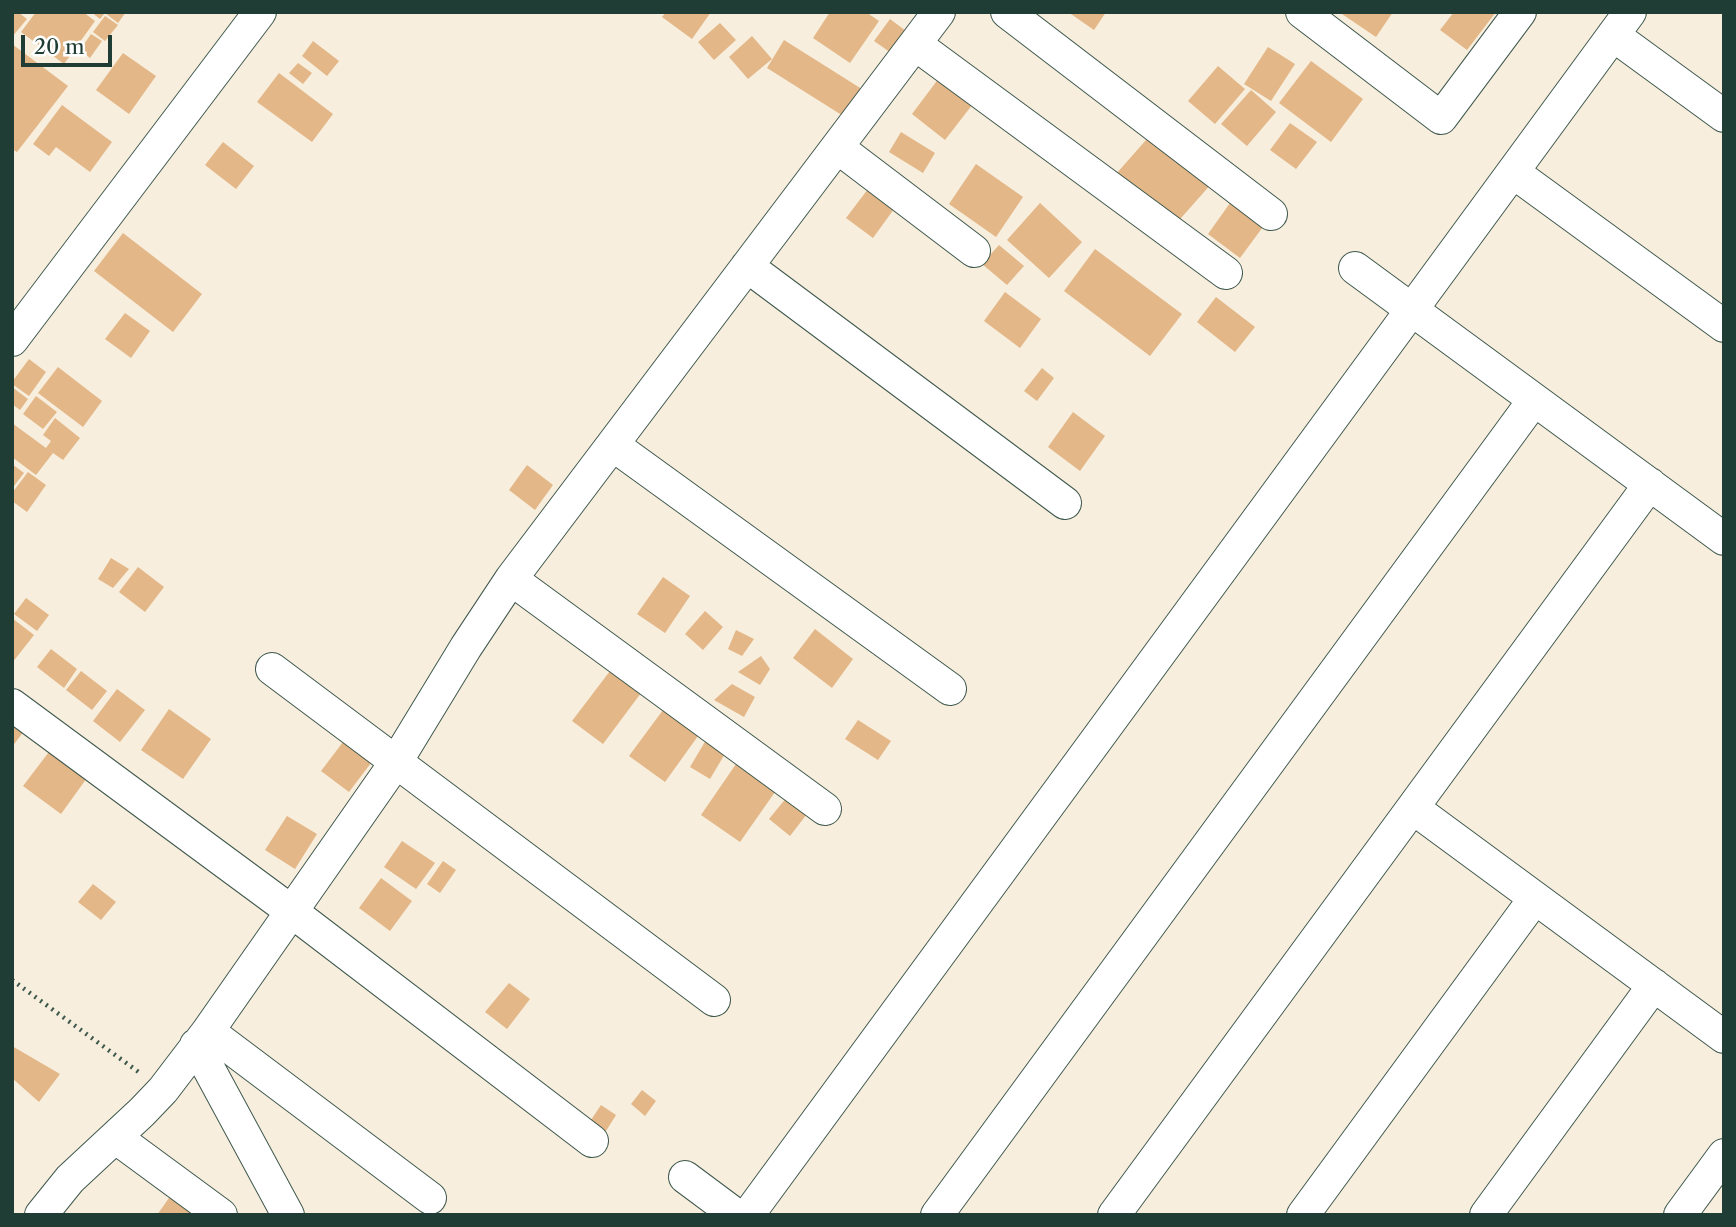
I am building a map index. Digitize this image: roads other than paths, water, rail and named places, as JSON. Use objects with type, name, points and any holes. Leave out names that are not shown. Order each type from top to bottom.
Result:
[{"type":"street","points":[[12,340],[260,12]]},
{"type":"street","points":[[1007,12],[1271,214]]},
{"type":"street","points":[[1302,12],[1441,118],[1520,12]]},
{"type":"street","points":[[41,1215],[71,1179],[163,1090],[202,1038],[396,762],[511,579],[937,13]]},
{"type":"street","points":[[748,1215],[1622,24],[1724,116]]},
{"type":"street","points":[[915,44],[1226,273]]},
{"type":"street","points":[[837,147],[974,251]]},
{"type":"street","points":[[1513,172],[1724,326]]},
{"type":"street","points":[[747,266],[1065,503]]},
{"type":"street","points":[[1355,268],[1724,539]]},
{"type":"street","points":[[937,1215],[1534,400]]},
{"type":"street","points":[[613,445],[950,689]]},
{"type":"street","points":[[1114,1215],[1650,484]]},
{"type":"street","points":[[511,579],[825,809]]},
{"type":"street","points":[[272,669],[714,1000]]},
{"type":"street","points":[[12,705],[291,911],[592,1141]]},
{"type":"street","points":[[1413,808],[1724,1037]]},
{"type":"street","points":[[1303,1215],[1535,898]]},
{"type":"street","points":[[1486,1215],[1654,985]]},
{"type":"street","points":[[202,1038],[430,1198]]},
{"type":"street","points":[[202,1038],[288,1215]]},
{"type":"street","points":[[115,1138],[221,1215]]},
{"type":"street","points":[[1680,1215],[1724,1155]]},
{"type":"street","points":[[685,1177],[736,1215]]}]
